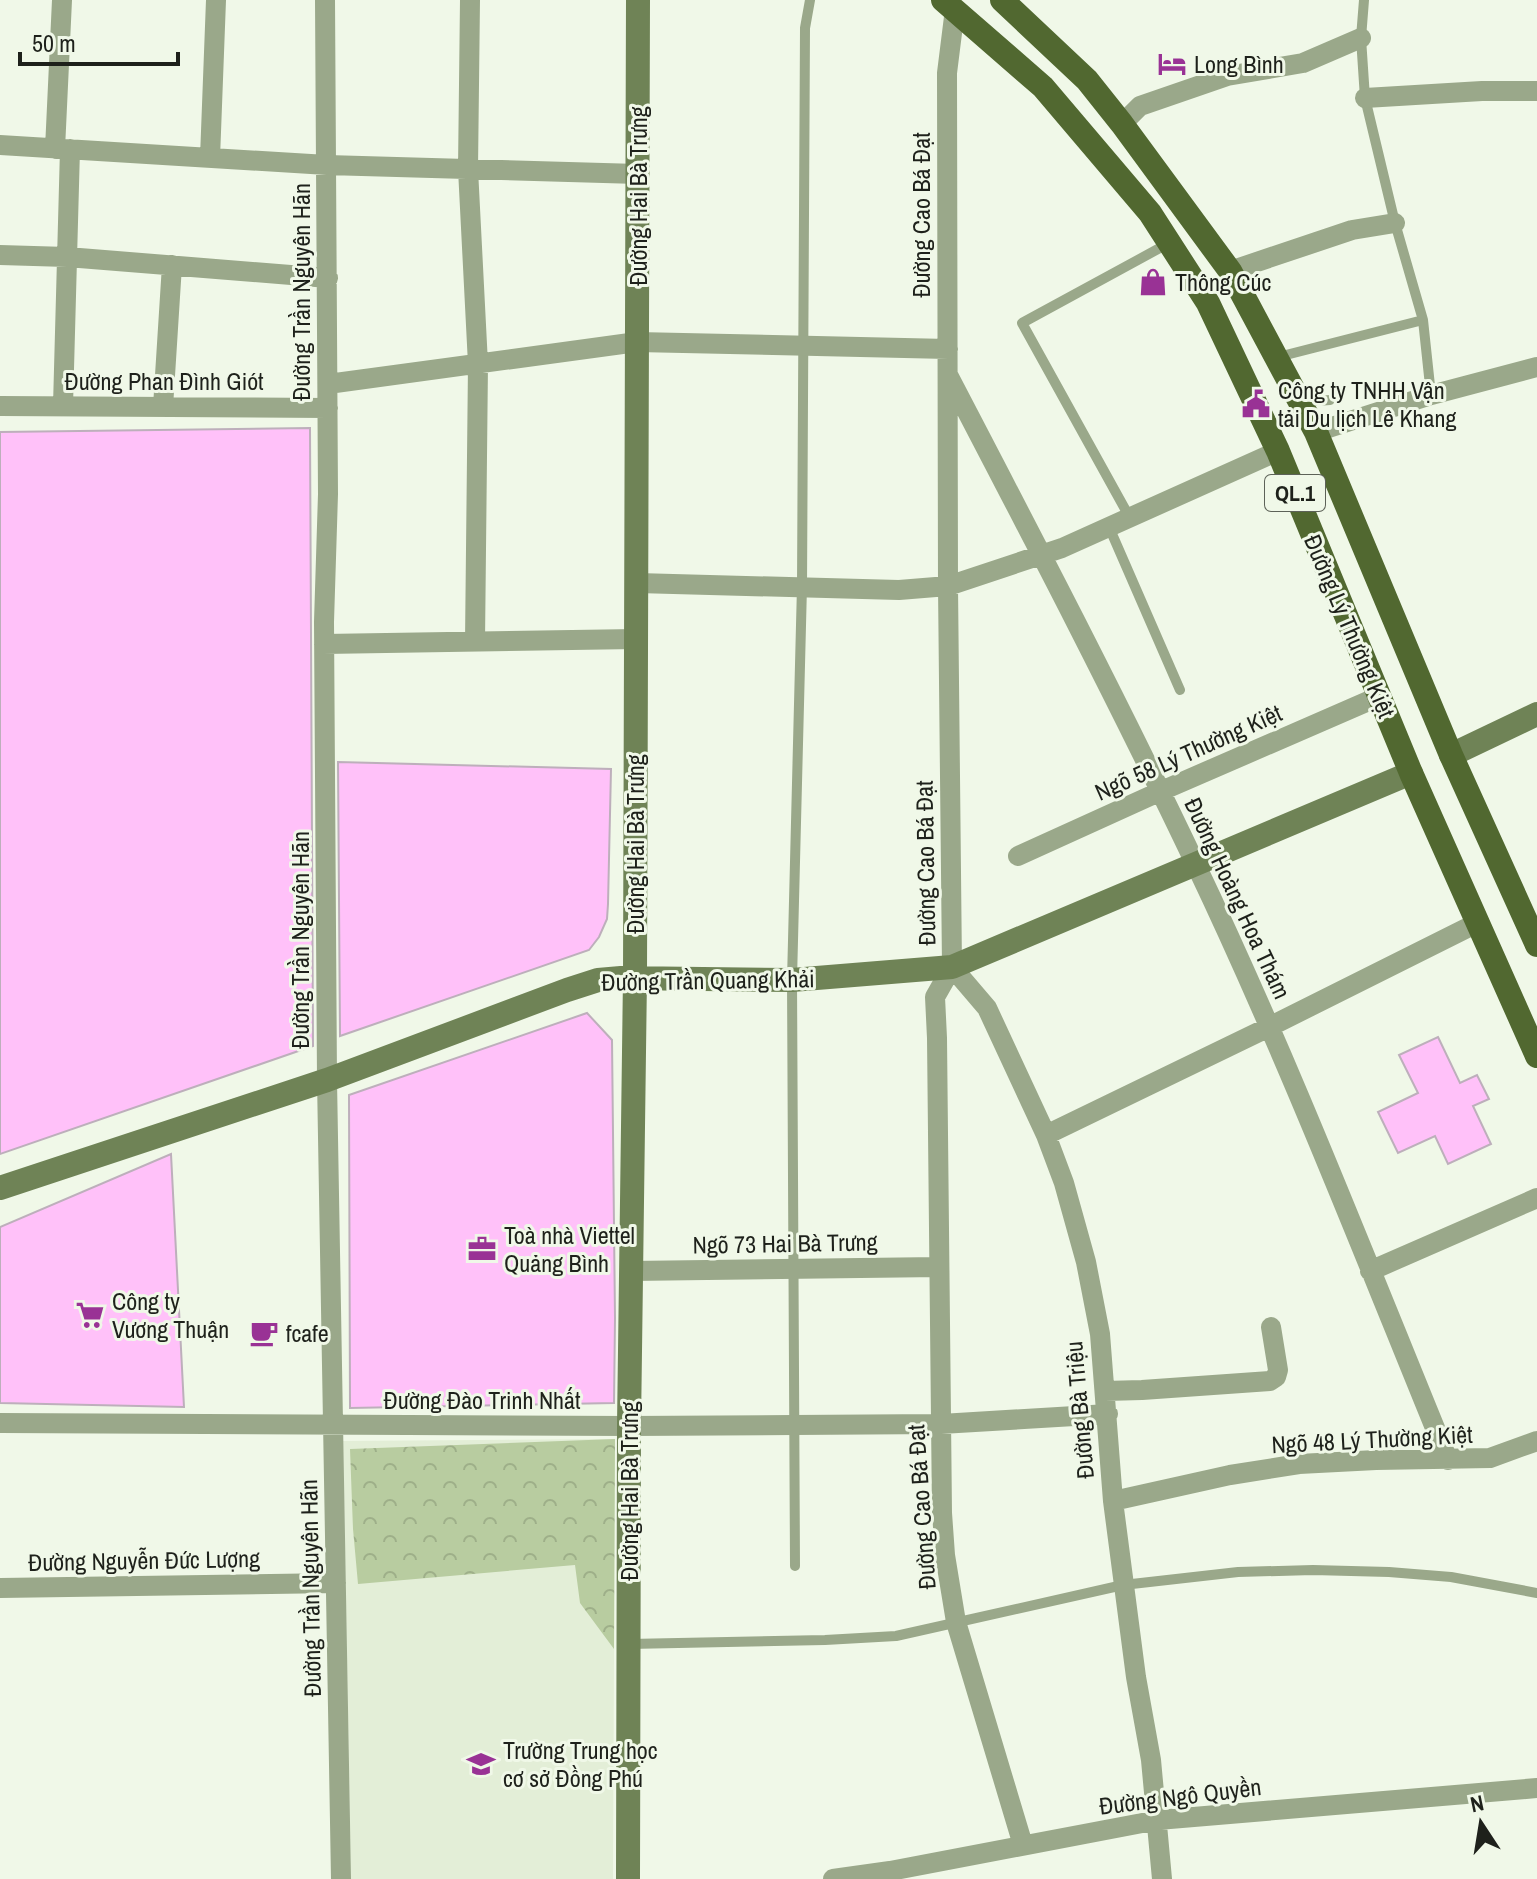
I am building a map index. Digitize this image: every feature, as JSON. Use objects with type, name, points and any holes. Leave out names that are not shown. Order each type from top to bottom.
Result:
[{"type":"main road","name":"Đường Lý Thường Kiệt","points":[[1002,0],[1087,80],[1230,271],[1316,432],[1451,755],[1537,945]]},
{"type":"main road","name":"Đường Lý Thường Kiệt","points":[[949,4],[1043,87],[1150,213],[1208,303],[1278,451],[1411,773],[1537,1056]]},
{"type":"main road","points":[[1411,773],[1451,755]]},
{"type":"street","points":[[62,0],[62,149],[67,257],[63,406]]},
{"type":"street","points":[[210,158],[216,0]]},
{"type":"street","name":"Đường Trần Nguyên Hãn","points":[[325,0],[328,278],[324,644],[327,1080],[341,1879]]},
{"type":"street","points":[[470,0],[468,169],[478,364],[475,642]]},
{"type":"street","name":"Đường Hai Bà Trưng","points":[[628,1879],[638,0]]},
{"type":"street","name":"Đường Cao Bá Đạt","points":[[949,4],[947,373],[952,967],[935,997],[942,1513],[956,1622],[1023,1845]]},
{"type":"street","points":[[1122,124],[1140,106],[1227,76],[1303,63],[1361,38]]},
{"type":"street","points":[[1365,98],[1537,91]]},
{"type":"street","points":[[0,145],[327,165],[638,174]]},
{"type":"street","points":[[1230,271],[1352,230],[1395,223]]},
{"type":"street","points":[[0,255],[67,257],[328,278]]},
{"type":"street","points":[[163,407],[172,265]]},
{"type":"street","points":[[328,384],[637,342],[948,349]]},
{"type":"street","points":[[1316,432],[1431,395],[1537,367]]},
{"type":"street","name":"Đường Hoàng Hoa Thám","points":[[947,373],[1195,864],[1269,1027],[1448,1460]]},
{"type":"street","name":"Đường Phan Đình Giót","points":[[0,406],[328,408]]},
{"type":"street","points":[[637,583],[899,590],[948,586],[1041,556],[1278,451]]},
{"type":"street","points":[[324,644],[636,639]]},
{"type":"street","name":"Ngõ 58 Lý Thường Kiệt","points":[[1018,856],[1380,696]]},
{"type":"street","points":[[1451,755],[1537,714]]},
{"type":"street","name":"Đường Trần Quang Khải","points":[[0,1188],[327,1080],[598,980],[635,977],[792,980],[952,967],[1411,773]]},
{"type":"street","points":[[1046,1135],[1477,923]]},
{"type":"street","name":"Đường Bà Triệu","points":[[952,967],[987,1008],[1046,1135],[1064,1183],[1086,1262],[1100,1334],[1113,1501],[1136,1677],[1151,1760],[1162,1879]]},
{"type":"street","points":[[1370,1271],[1537,1198]]},
{"type":"street","name":"Ngõ 73 Hai Bà Trưng","points":[[631,1271],[939,1267]]},
{"type":"street","points":[[1105,1391],[1270,1381],[1276,1377],[1278,1370],[1271,1327]]},
{"type":"street","name":"Đường Đào Trinh Nhất","points":[[0,1423],[941,1424],[1108,1414]]},
{"type":"street","name":"Ngõ 48 Lý Thường Kiệt","points":[[1113,1501],[1230,1475],[1299,1464],[1490,1458],[1537,1441]]},
{"type":"street","name":"Đường Nguyễn Đức Lượng","points":[[0,1588],[336,1583]]},
{"type":"street","name":"Đường Ngô Quyền","points":[[833,1879],[1158,1820],[1537,1788]]},
{"type":"lane","points":[[795,1566],[792,980],[802,586],[805,28],[810,0]]},
{"type":"lane","points":[[1364,0],[1361,38],[1365,98],[1395,223],[1423,320],[1431,395]]},
{"type":"lane","points":[[1130,518],[1022,323],[1169,243]]},
{"type":"lane","points":[[1276,358],[1423,320]]},
{"type":"lane","points":[[1300,402],[1330,400]]},
{"type":"lane","points":[[1109,527],[1180,690]]},
{"type":"lane","points":[[629,1644],[896,1636],[1123,1585],[1238,1572],[1389,1572],[1451,1577],[1537,1593]]},
{"type":"shaded area","name":"Trường Trung học cơ sở Đồng Phú","points":[[615,1439],[613,1879],[351,1879],[343,1441]]},
{"type":"green space","points":[[615,1439],[614,1649],[580,1603],[575,1565],[358,1584],[350,1449]]},
{"type":"building","points":[[310,428],[313,1046],[0,1154],[0,432]]},
{"type":"building","points":[[338,762],[611,769],[607,919],[599,937],[589,950],[340,1036]]},
{"type":"building","name":"Toà nhà Viettel Quảng Bình","points":[[587,1013],[612,1040],[614,1403],[350,1408],[349,1095]]},
{"type":"building","points":[[1438,1037],[1460,1083],[1477,1075],[1489,1099],[1473,1106],[1491,1144],[1448,1164],[1435,1136],[1398,1153],[1378,1112],[1418,1093],[1399,1055]]},
{"type":"building","name":"Công ty Vương Thuận","points":[[171,1154],[184,1407],[0,1403],[0,1227]]},
{"type":"place","name":"Long Bình","points":[[1172,64]]},
{"type":"place","name":"Thông Cúc","points":[[1153,282]]},
{"type":"place","name":"Công ty TNHH Vận tải Du lịch Lê Khang","points":[[1256,404]]},
{"type":"place","name":"Toà nhà Viettel Quảng Bình","points":[[482,1249]]},
{"type":"place","name":"Công ty Vương Thuận","points":[[90,1315]]},
{"type":"place","name":"fcafe","points":[[264,1333]]},
{"type":"place","name":"Trường Trung học cơ sở Đồng Phú","points":[[481,1764]]}]
